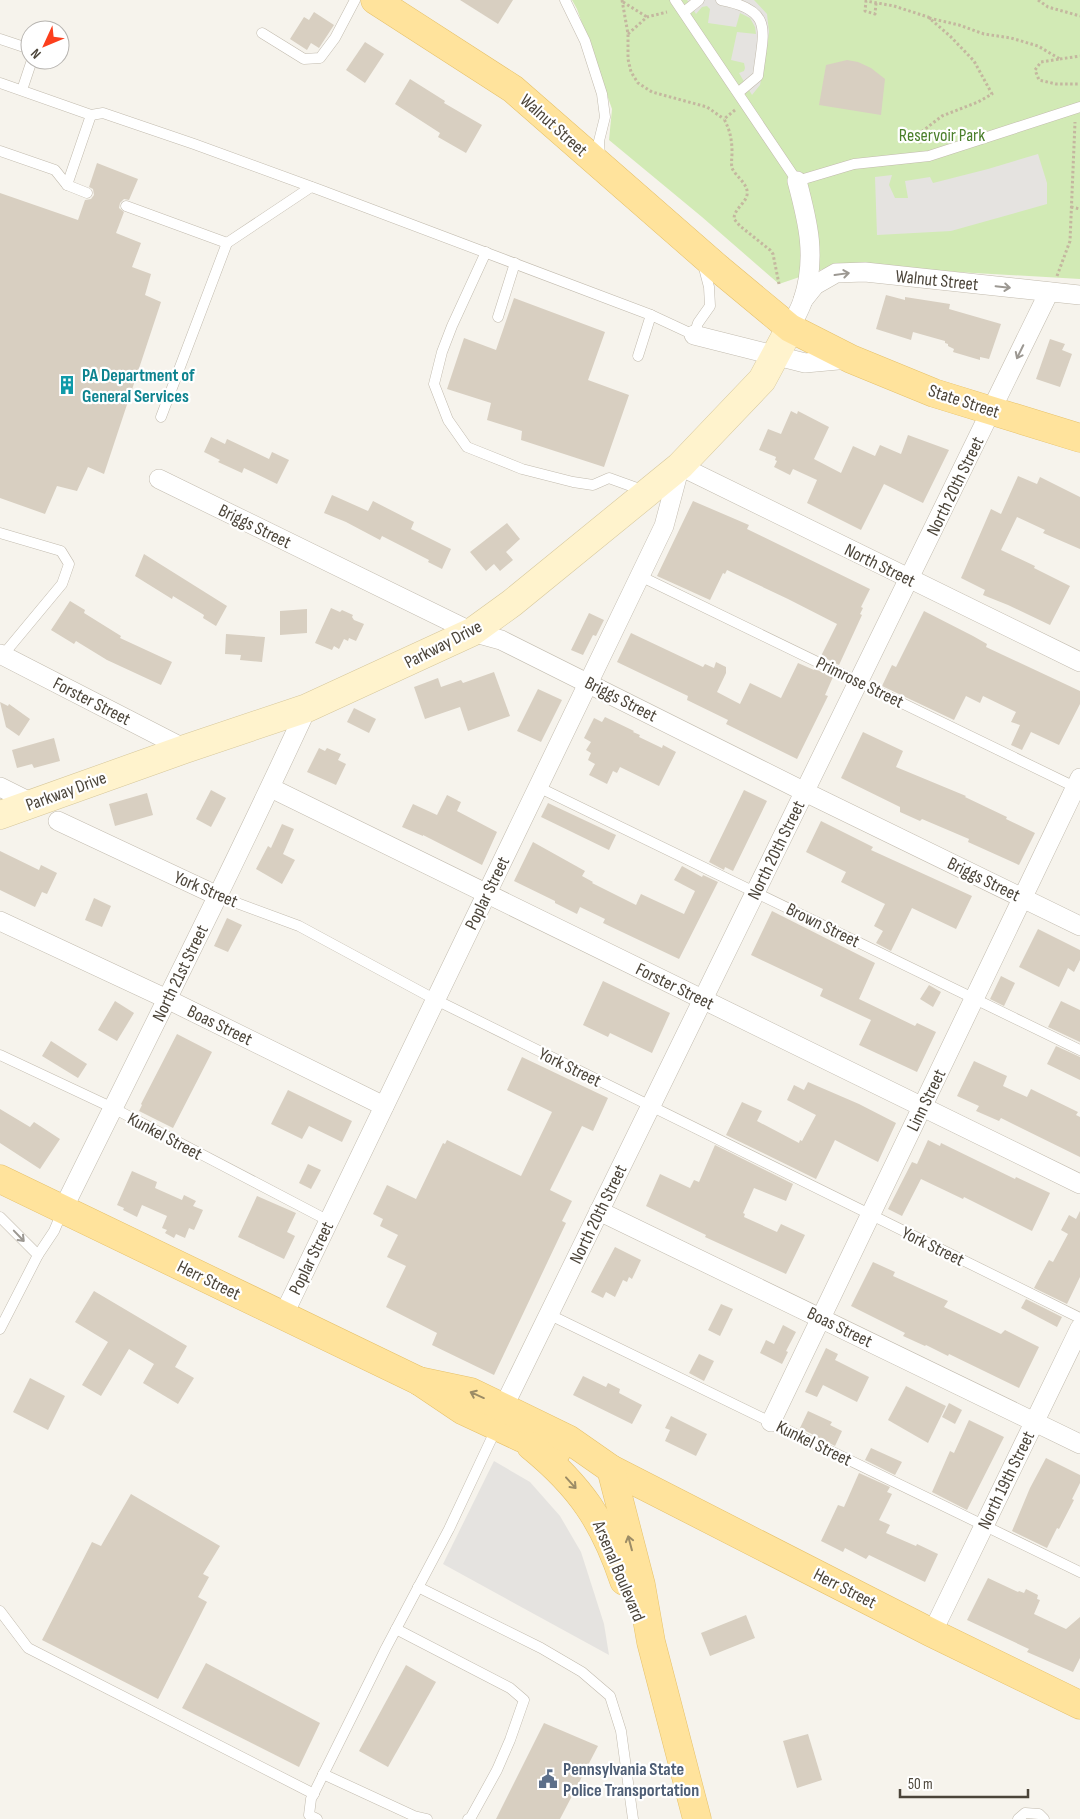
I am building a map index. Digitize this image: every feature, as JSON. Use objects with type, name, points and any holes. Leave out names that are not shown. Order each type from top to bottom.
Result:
[{"type":"main road","name":"Walnut Street","points":[[375,0],[513,89],[698,251],[790,328]]},
{"type":"main road","name":"State Street","points":[[790,328],[851,359],[934,393],[1080,438]]},
{"type":"main road","name":"Herr Street","points":[[0,1179],[419,1381],[462,1410],[500,1417],[568,1439],[611,1469]]},
{"type":"main road","name":"Herr Street","points":[[500,1417],[522,1438],[611,1469],[1080,1705]]},
{"type":"main road","name":"Arsenal Boulevard","points":[[522,1438],[566,1478],[591,1508],[608,1539],[626,1589],[651,1642]]},
{"type":"main road","name":"Arsenal Boulevard","points":[[611,1469],[641,1585],[651,1642],[697,1819]]},
{"type":"street","points":[[790,328],[803,300],[812,254],[810,234],[797,181]]},
{"type":"street","name":"Walnut Street","points":[[803,300],[815,285],[836,273],[864,272],[1080,296]]},
{"type":"street","name":"North 20th Street","points":[[500,1417],[548,1314],[1049,292]]},
{"type":"street","name":"Parkway Drive","points":[[0,815],[306,708],[472,632],[512,603],[680,466],[762,380],[790,328]]},
{"type":"street","name":"State Street","points":[[694,335],[805,363],[851,359]]},
{"type":"street","name":"Poplar Street","points":[[284,1316],[664,526],[680,466]]},
{"type":"street","name":"North Street","points":[[680,466],[1080,662]]},
{"type":"street","name":"Briggs Street","points":[[159,479],[472,632],[501,640],[804,792],[1080,926]]},
{"type":"street","name":"Forster Street","points":[[2,655],[185,749]]},
{"type":"street","name":"North 21st Street","points":[[63,1209],[271,788],[306,708]]},
{"type":"street","name":"Linn Street","points":[[771,1422],[1022,898],[1079,785]]},
{"type":"street","points":[[0,787],[32,803]]},
{"type":"street","name":"Forster Street","points":[[271,788],[1080,1184]]},
{"type":"street","name":"York Street","points":[[58,822],[218,896]]},
{"type":"street","name":"Boas Street","points":[[0,921],[167,999],[384,1106]]},
{"type":"street","name":"Boas Street","points":[[599,1211],[1080,1444]]},
{"type":"street","name":"North 19th Street","points":[[932,1632],[1080,1328]]},
{"type":"lane","points":[[262,34],[304,59],[320,58],[335,38],[355,0]]},
{"type":"lane","points":[[565,0],[585,41],[602,94],[605,117],[598,142],[600,166]]},
{"type":"lane","points":[[699,0],[679,6],[739,92],[797,181],[854,164],[929,156],[1078,108]]},
{"type":"lane","points":[[721,0],[740,3],[756,13],[764,28],[758,76],[739,92]]},
{"type":"lane","points":[[0,38],[20,45]]},
{"type":"lane","points":[[22,90],[29,70]]},
{"type":"lane","points":[[0,82],[92,115],[103,113],[194,144],[651,314],[694,335],[698,323],[710,306],[709,287],[698,251]]},
{"type":"lane","points":[[67,186],[92,115]]},
{"type":"lane","points":[[0,151],[55,170],[67,186],[87,193]]},
{"type":"lane","points":[[161,417],[227,243],[311,187]]},
{"type":"lane","points":[[126,206],[227,243]]},
{"type":"lane","points":[[486,252],[452,326],[442,352],[434,384],[448,420],[467,447],[522,469],[593,485],[609,478],[647,491]]},
{"type":"lane","points":[[498,317],[515,263]]},
{"type":"lane","points":[[638,356],[651,314]]},
{"type":"lane","points":[[0,533],[61,550],[69,564],[62,584],[2,655]]},
{"type":"lane","name":"Primrose Street","points":[[640,576],[858,682],[1079,785]]},
{"type":"lane","name":"Brown Street","points":[[538,787],[1080,1050]]},
{"type":"lane","name":"York Street","points":[[218,896],[299,926],[436,1000],[1080,1318]]},
{"type":"lane","name":"Kunkel Street","points":[[0,1055],[113,1108],[329,1222]]},
{"type":"lane","points":[[0,1329],[38,1255],[54,1231],[63,1209]]},
{"type":"lane","points":[[0,1217],[38,1255]]},
{"type":"lane","name":"Kunkel Street","points":[[548,1314],[1080,1572]]},
{"type":"lane","points":[[316,1819],[309,1815],[311,1799],[448,1529],[500,1417]]},
{"type":"lane","points":[[418,1587],[549,1653],[582,1672],[610,1696],[621,1731],[633,1819]]},
{"type":"lane","points":[[0,1610],[28,1648],[314,1794]]},
{"type":"lane","points":[[396,1629],[510,1688],[524,1700],[497,1770],[468,1819]]},
{"type":"lane","points":[[323,1774],[414,1816],[428,1819]]},
{"type":"lane","points":[[1018,1819],[1025,1813],[1039,1814],[1044,1819]]},
{"type":"path","points":[[1038,0],[1048,7],[1080,16]]},
{"type":"path","points":[[622,1],[647,18]]},
{"type":"path","points":[[622,1],[628,34],[628,59],[631,72],[638,83],[652,92],[707,107],[724,119],[729,128],[732,141],[733,170],[747,191],[746,196],[734,214],[734,219],[773,254],[780,284]]},
{"type":"path","points":[[876,3],[875,14],[865,11],[866,1],[894,6],[984,34],[1011,38],[1038,46],[1060,59]]},
{"type":"path","points":[[628,34],[647,18],[665,13],[679,6]]},
{"type":"path","points":[[919,157],[920,133],[942,116],[978,102],[992,94],[974,61],[928,17]]},
{"type":"path","points":[[1080,56],[1041,62],[1034,70],[1039,80],[1056,84],[1080,84]]},
{"type":"path","points":[[724,119],[745,102]]},
{"type":"path","points":[[1049,292],[1070,242],[1078,108]]},
{"type":"path","points":[[1071,207],[1080,208]]},
{"type":"green space","name":"Reservoir Park","points":[[572,0],[1080,0],[1080,279],[835,265],[779,284],[609,140],[612,109],[577,9]]},
{"type":"shaded area","points":[[687,0],[754,0],[767,14],[769,32],[767,48],[760,85],[752,95],[739,73],[744,71],[744,63],[731,60],[737,32],[756,34],[755,27],[750,18],[740,13],[736,27],[708,23],[710,9],[707,6],[702,7],[696,14]]},
{"type":"shaded area","points":[[1038,154],[1047,183],[1047,204],[951,231],[877,235],[875,177],[892,175],[889,185],[895,198],[908,198],[905,181],[930,177],[933,183]]},
{"type":"shaded area","points":[[494,1461],[530,1482],[560,1516],[581,1552],[604,1624],[609,1655],[443,1564]]},
{"type":"building","points":[[460,0],[513,0],[498,24]]},
{"type":"building","points":[[314,12],[334,25],[319,48],[311,43],[307,50],[290,39],[304,17],[309,20]]},
{"type":"building","points":[[365,42],[384,54],[365,83],[346,70]]},
{"type":"building","points":[[847,60],[858,62],[871,68],[885,79],[881,115],[819,105],[826,65]]},
{"type":"building","points":[[410,79],[445,101],[444,103],[482,125],[466,153],[438,137],[440,133],[395,104]]},
{"type":"building","name":"PA Department of General Services","points":[[97,163],[138,179],[129,200],[124,199],[120,203],[119,208],[124,212],[116,233],[141,243],[132,267],[151,274],[145,295],[161,302],[104,474],[88,467],[77,491],[57,486],[45,514],[0,498],[0,193],[78,220],[85,200],[91,199],[94,195],[93,189],[89,187]]},
{"type":"building","points":[[886,295],[905,300],[905,297],[950,304],[949,309],[1001,324],[989,359],[980,357],[980,360],[953,352],[954,349],[948,346],[945,341],[913,332],[911,340],[876,329]]},
{"type":"building","points":[[514,298],[605,332],[588,380],[629,395],[604,467],[521,440],[522,431],[487,420],[491,403],[447,389],[464,338],[496,350]]},
{"type":"building","points":[[1050,339],[1065,344],[1062,350],[1072,354],[1060,387],[1036,379]]},
{"type":"building","points":[[791,411],[797,414],[798,411],[829,427],[814,459],[841,473],[853,446],[875,456],[880,445],[901,454],[908,435],[949,450],[923,503],[884,484],[861,530],[807,503],[817,480],[793,469],[790,475],[774,467],[777,461],[775,460],[776,457],[759,450],[768,429],[781,434]]},
{"type":"building","points":[[211,437],[225,444],[227,439],[269,459],[272,452],[289,460],[277,484],[244,468],[242,473],[218,462],[220,460],[204,452]]},
{"type":"building","points":[[1018,476],[1037,484],[1040,477],[1080,497],[1080,549],[1043,533],[1045,530],[1017,517],[1001,550],[1035,566],[1034,568],[1070,586],[1050,625],[983,595],[985,590],[961,578],[991,509],[1001,514]]},
{"type":"building","points":[[332,495],[368,511],[373,501],[414,522],[411,529],[451,549],[442,569],[428,562],[429,560],[382,536],[380,540],[324,513]]},
{"type":"building","points":[[693,501],[749,525],[747,529],[870,589],[861,607],[863,608],[860,614],[862,615],[839,665],[821,656],[837,624],[788,599],[727,570],[725,574],[723,573],[710,600],[657,576]]},
{"type":"building","points":[[507,523],[520,539],[506,552],[513,560],[500,571],[494,564],[486,571],[470,552]]},
{"type":"building","points":[[144,554],[227,606],[216,626],[203,618],[204,615],[173,596],[172,599],[135,576]]},
{"type":"building","points":[[70,601],[85,610],[84,613],[121,636],[120,638],[172,662],[161,685],[107,660],[76,641],[74,644],[51,630]]},
{"type":"building","points":[[331,608],[353,615],[354,620],[364,624],[356,641],[349,638],[348,641],[344,639],[339,649],[334,646],[332,650],[315,643]]},
{"type":"building","points":[[307,609],[307,633],[280,635],[280,611]]},
{"type":"building","points":[[924,611],[987,644],[986,647],[1080,691],[1080,704],[1059,745],[1031,732],[1022,750],[1011,745],[1020,725],[1011,722],[1016,712],[983,696],[980,703],[966,696],[954,720],[882,686],[892,665],[896,667]]},
{"type":"building","points":[[589,613],[604,620],[596,636],[593,635],[583,655],[571,650]]},
{"type":"building","points":[[631,633],[703,667],[705,664],[714,668],[716,662],[726,667],[726,673],[717,692],[740,704],[750,683],[781,698],[798,663],[833,677],[825,695],[828,696],[797,759],[726,724],[728,720],[687,700],[688,696],[617,662]]},
{"type":"building","points":[[226,634],[265,637],[262,662],[240,660],[241,655],[225,654]]},
{"type":"building","points":[[494,672],[510,716],[468,731],[460,707],[425,719],[414,687],[438,678],[441,687],[461,680],[463,683]]},
{"type":"building","points":[[538,689],[562,700],[541,742],[517,731]]},
{"type":"building","points":[[0,702],[8,706],[9,704],[30,719],[19,736],[6,727]]},
{"type":"building","points":[[354,708],[376,719],[369,733],[347,722]]},
{"type":"building","points":[[605,717],[634,731],[640,735],[639,737],[662,748],[663,745],[676,752],[659,786],[620,767],[617,773],[613,771],[607,784],[589,775],[595,764],[588,760],[591,753],[586,750],[591,742],[584,738],[594,718],[602,722]]},
{"type":"building","points":[[863,732],[903,751],[896,767],[966,796],[1035,833],[1019,865],[968,842],[969,839],[900,812],[900,807],[841,778]]},
{"type":"building","points":[[54,738],[60,761],[34,768],[32,764],[17,768],[12,750]]},
{"type":"building","points":[[319,748],[325,751],[327,748],[341,754],[338,760],[346,764],[336,785],[307,772]]},
{"type":"building","points":[[211,790],[226,798],[211,827],[196,819]]},
{"type":"building","points":[[744,790],[767,801],[733,871],[725,867],[724,870],[709,862]]},
{"type":"building","points":[[147,793],[153,815],[115,826],[109,804]]},
{"type":"building","points":[[447,795],[461,802],[457,811],[497,832],[482,865],[423,835],[402,827],[413,804],[437,815]]},
{"type":"building","points":[[548,803],[616,835],[609,850],[541,817]]},
{"type":"building","points":[[821,821],[873,847],[871,850],[972,896],[956,929],[912,908],[891,951],[876,943],[883,931],[874,926],[885,904],[841,882],[846,872],[806,852]]},
{"type":"building","points":[[282,824],[294,829],[283,854],[295,860],[282,884],[256,869],[268,846],[271,848]]},
{"type":"building","points":[[533,842],[585,871],[582,876],[592,883],[636,905],[641,894],[684,914],[695,891],[674,880],[682,866],[702,877],[703,875],[718,882],[679,959],[603,923],[605,919],[580,907],[577,914],[514,881]]},
{"type":"building","points":[[0,851],[39,870],[41,865],[57,873],[47,894],[42,892],[35,907],[0,890]]},
{"type":"building","points":[[94,898],[111,906],[102,927],[85,920]]},
{"type":"building","points":[[772,911],[875,963],[859,999],[915,1026],[917,1023],[936,1032],[917,1072],[859,1045],[871,1020],[820,996],[823,989],[751,955]]},
{"type":"building","points":[[227,918],[242,925],[228,952],[214,946]]},
{"type":"building","points":[[1038,929],[1080,950],[1080,960],[1074,972],[1068,968],[1059,987],[1019,967]]},
{"type":"building","points":[[1001,976],[1015,983],[1004,1006],[990,999]]},
{"type":"building","points":[[603,981],[670,1013],[652,1053],[610,1033],[608,1037],[583,1025]]},
{"type":"building","points":[[929,985],[941,992],[933,1007],[920,999]]},
{"type":"building","points":[[115,1001],[134,1013],[117,1041],[98,1030]]},
{"type":"building","points":[[1061,1001],[1080,1010],[1080,1042],[1048,1027]]},
{"type":"building","points":[[177,1034],[212,1052],[173,1128],[139,1111]]},
{"type":"building","points":[[51,1041],[87,1064],[78,1078],[42,1056]]},
{"type":"building","points":[[1056,1046],[1080,1057],[1080,1080],[1047,1064]]},
{"type":"building","points":[[522,1057],[608,1098],[593,1131],[582,1126],[550,1190],[572,1201],[562,1221],[566,1223],[494,1375],[432,1345],[437,1333],[386,1307],[406,1266],[387,1257],[398,1235],[380,1226],[383,1219],[373,1214],[387,1185],[416,1199],[443,1143],[445,1144],[447,1140],[521,1176],[552,1112],[507,1090]]},
{"type":"building","points":[[974,1061],[1007,1076],[1003,1086],[1027,1097],[1031,1089],[1078,1112],[1076,1115],[1080,1117],[1080,1157],[1001,1118],[999,1121],[976,1111],[979,1106],[957,1096]]},
{"type":"building","points":[[808,1082],[859,1104],[896,1123],[878,1162],[835,1140],[816,1179],[726,1135],[742,1102],[762,1111],[757,1121],[799,1143],[800,1140],[802,1141],[816,1115],[787,1100],[794,1085],[804,1090]]},
{"type":"building","points":[[288,1090],[352,1121],[342,1142],[309,1126],[302,1139],[271,1124]]},
{"type":"building","points":[[0,1109],[30,1127],[34,1122],[60,1139],[40,1169],[0,1143]]},
{"type":"building","points":[[928,1140],[940,1146],[941,1143],[1015,1179],[1016,1177],[1050,1193],[1032,1231],[964,1197],[963,1199],[921,1179],[902,1216],[888,1209],[912,1162],[917,1164]]},
{"type":"building","points":[[715,1145],[793,1184],[786,1201],[754,1188],[743,1213],[745,1214],[744,1217],[777,1232],[781,1224],[805,1235],[786,1274],[705,1237],[706,1235],[646,1206],[660,1174],[690,1188],[694,1180],[699,1182]]},
{"type":"building","points":[[308,1164],[321,1170],[311,1189],[299,1183]]},
{"type":"building","points":[[132,1171],[157,1182],[155,1188],[182,1200],[184,1195],[196,1201],[193,1206],[203,1210],[194,1230],[189,1228],[185,1238],[176,1234],[174,1238],[165,1233],[167,1230],[162,1228],[167,1216],[142,1205],[137,1217],[117,1205]]},
{"type":"building","points":[[257,1196],[296,1213],[287,1232],[295,1236],[284,1259],[238,1237]]},
{"type":"building","points":[[1080,1211],[1080,1277],[1067,1304],[1034,1288],[1049,1260],[1053,1262],[1068,1234],[1061,1230],[1069,1215],[1076,1219]]},
{"type":"building","points":[[615,1247],[641,1260],[632,1279],[629,1277],[627,1282],[623,1280],[615,1297],[606,1292],[603,1298],[591,1292]]},
{"type":"building","points":[[873,1262],[895,1272],[893,1276],[948,1301],[944,1307],[1001,1334],[1005,1330],[1039,1347],[1019,1388],[949,1354],[948,1356],[903,1336],[905,1333],[851,1306]]},
{"type":"building","points":[[94,1291],[187,1346],[175,1367],[194,1378],[178,1404],[143,1383],[154,1364],[129,1349],[101,1396],[82,1385],[108,1342],[75,1322]]},
{"type":"building","points":[[1026,1299],[1062,1317],[1057,1327],[1021,1308]]},
{"type":"building","points":[[721,1304],[733,1309],[720,1336],[708,1330]]},
{"type":"building","points":[[783,1325],[796,1332],[786,1351],[788,1352],[782,1364],[760,1353],[766,1340],[774,1344]]},
{"type":"building","points":[[826,1348],[838,1354],[835,1360],[869,1377],[857,1402],[823,1385],[817,1397],[805,1392]]},
{"type":"building","points":[[699,1354],[714,1361],[704,1381],[689,1373]]},
{"type":"building","points":[[583,1376],[606,1387],[608,1383],[620,1389],[619,1393],[642,1405],[632,1424],[573,1395]]},
{"type":"building","points":[[30,1378],[65,1396],[48,1430],[13,1412]]},
{"type":"building","points":[[906,1386],[946,1406],[928,1443],[888,1420]]},
{"type":"building","points":[[949,1403],[962,1410],[955,1424],[942,1417]]},
{"type":"building","points":[[808,1411],[832,1422],[830,1425],[842,1431],[835,1446],[800,1428]]},
{"type":"building","points":[[671,1416],[707,1434],[696,1456],[665,1441],[670,1430],[665,1428]]},
{"type":"building","points":[[969,1420],[1004,1437],[967,1510],[932,1492],[950,1451],[954,1453]]},
{"type":"building","points":[[871,1448],[902,1462],[895,1475],[865,1460]]},
{"type":"building","points":[[1046,1458],[1080,1475],[1080,1483],[1072,1499],[1074,1500],[1047,1548],[1012,1531],[1030,1488]]},
{"type":"building","points":[[859,1473],[890,1487],[887,1492],[892,1494],[879,1520],[890,1525],[886,1533],[938,1554],[925,1582],[869,1555],[866,1559],[845,1548],[843,1552],[821,1541],[838,1505],[844,1507]]},
{"type":"building","points":[[131,1494],[220,1546],[203,1574],[209,1577],[198,1597],[207,1602],[158,1699],[42,1640],[92,1542],[101,1546]]},
{"type":"building","points":[[988,1578],[1018,1592],[1024,1593],[1026,1589],[1038,1595],[1037,1599],[1040,1600],[1034,1614],[1066,1629],[1080,1617],[1080,1658],[1073,1672],[1027,1652],[1029,1649],[967,1620]]},
{"type":"building","points":[[746,1615],[755,1638],[710,1656],[701,1633]]},
{"type":"building","points":[[206,1663],[320,1723],[299,1767],[182,1708]]},
{"type":"building","points":[[406,1665],[436,1682],[388,1767],[359,1751]]},
{"type":"building","name":"Pennsylvania State Police Transportation","points":[[544,1723],[598,1746],[560,1819],[496,1819]]},
{"type":"building","points":[[808,1734],[822,1780],[797,1788],[783,1741]]},
{"type":"place","name":"PA Department of General Services","points":[[67,385]]},
{"type":"place","name":"Pennsylvania State Police Transportation","points":[[548,1779]]}]
